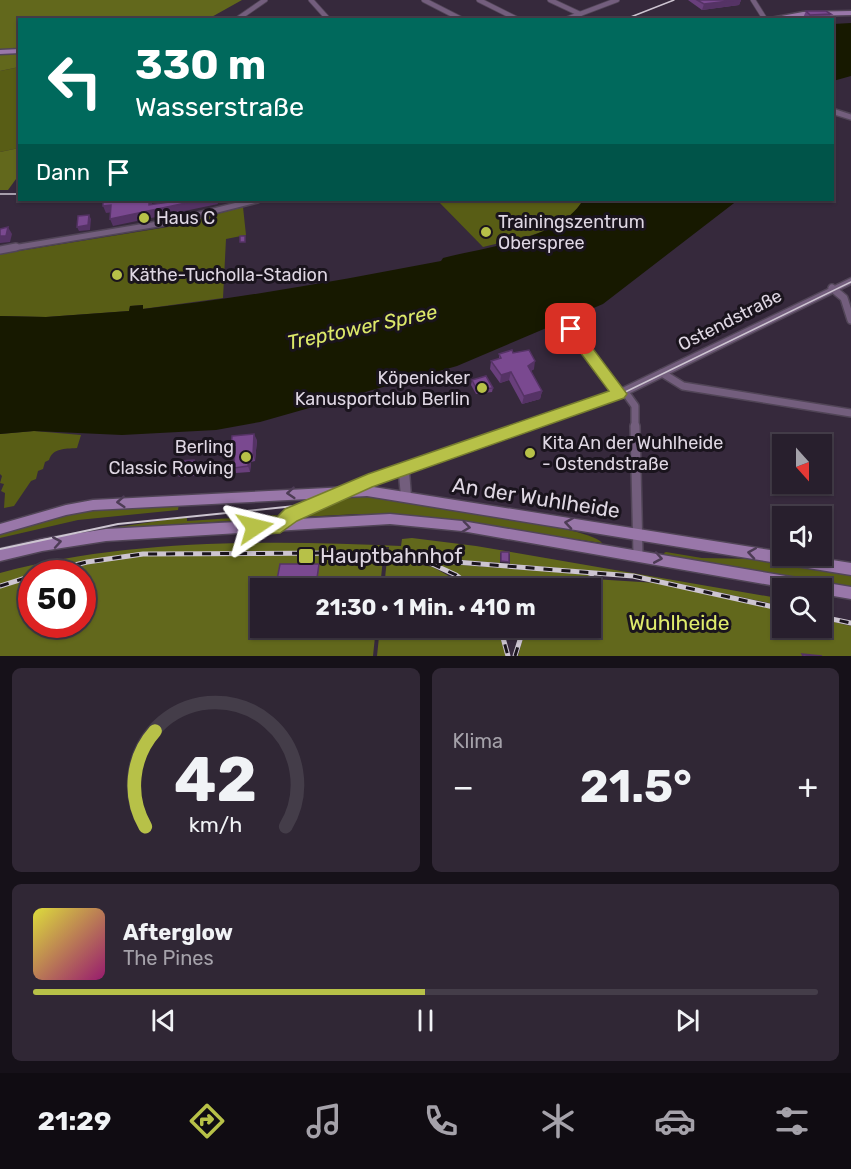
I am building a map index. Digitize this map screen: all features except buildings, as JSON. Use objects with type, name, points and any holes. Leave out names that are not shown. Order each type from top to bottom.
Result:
[{"type":"main road","points":[[772,18],[851,13]]},
{"type":"main road","points":[[0,52],[18,51]]},
{"type":"main road","name":"An der Wuhlheide","points":[[0,529],[66,510],[93,505],[349,490],[406,496],[851,569]]},
{"type":"main road","name":"An der Wuhlheide","points":[[0,555],[52,543],[106,535],[359,519],[421,521],[638,555],[851,593]]},
{"type":"street","points":[[239,18],[265,0]]},
{"type":"street","points":[[311,0],[327,18]]},
{"type":"street","points":[[424,0],[459,18]]},
{"type":"street","points":[[479,0],[515,18]]},
{"type":"street","points":[[550,0],[580,14]]},
{"type":"street","points":[[569,18],[617,0]]},
{"type":"street","points":[[753,0],[765,18]]},
{"type":"street","points":[[834,112],[851,117]]},
{"type":"street","points":[[0,250],[170,222],[253,201]]},
{"type":"street","name":"Ostendstraße","points":[[280,525],[291,515],[404,468],[622,393],[832,288],[851,281]]},
{"type":"street","points":[[832,288],[844,298],[851,320]]},
{"type":"street","points":[[571,329],[635,406],[638,555]]},
{"type":"street","points":[[662,373],[683,386],[851,413]]},
{"type":"street","points":[[404,468],[406,496]]},
{"type":"green space","points":[[0,0],[242,0],[210,18],[18,18],[18,67],[0,71]]},
{"type":"green space","points":[[18,67],[18,148],[0,152],[0,71]]},
{"type":"green space","points":[[18,148],[18,178],[8,190],[0,190],[0,152]]},
{"type":"green space","name":"Trainingszentrum Oberspree","points":[[438,201],[582,201],[564,220],[552,227],[539,233],[483,247]]},
{"type":"green space","name":"Käthe-Tucholla-Stadion","points":[[243,207],[246,235],[226,239],[223,298],[142,309],[143,305],[130,306],[129,311],[46,317],[0,316],[0,254],[168,227]]},
{"type":"green space","points":[[34,431],[81,435],[77,448],[53,453],[14,506],[4,508],[5,493],[1,491],[4,484],[0,483],[2,476],[0,474],[0,434]]},
{"type":"green space","points":[[352,495],[374,496],[534,522],[591,537],[602,543],[422,517],[358,514],[300,517]]},
{"type":"green space","points":[[179,504],[178,510],[78,520],[0,538],[0,533],[91,509]]},
{"type":"green space","points":[[277,515],[276,518],[182,524],[50,539],[50,537],[187,517],[187,521]]},
{"type":"green space","name":"Wuhlheide","points":[[412,538],[476,546],[772,597],[772,604],[633,574],[510,564],[510,554],[500,553],[500,563],[388,555],[389,547],[385,547],[384,554],[362,552],[361,556],[383,558],[381,578],[250,578],[250,638],[375,638],[373,656],[0,656],[0,573],[18,569],[18,638],[96,638],[96,560],[60,560],[148,548],[199,544],[301,543],[401,546],[402,539]]},
{"type":"green space","points":[[664,553],[702,558],[756,559],[772,562],[772,566],[798,566],[851,575],[851,589],[832,586],[832,578],[791,578]]},
{"type":"green space","points":[[387,559],[433,567],[452,578],[385,578]]},
{"type":"green space","points":[[435,563],[596,575],[580,578],[463,578]]},
{"type":"green space","name":"Wuhlheide","points":[[601,580],[657,583],[772,609],[772,638],[832,638],[832,621],[851,626],[851,656],[518,656],[523,638],[601,638]]},
{"type":"green space","points":[[379,638],[500,638],[506,656],[377,656]]},
{"type":"water","points":[[851,23],[851,76],[834,81],[834,24]]},
{"type":"water","name":"Treptower Spree","points":[[582,201],[737,201],[603,304],[457,366],[260,422],[216,430],[122,435],[34,431],[0,434],[0,316],[46,317],[129,311],[130,306],[143,305],[143,309],[218,300],[330,282],[441,261],[443,258],[520,240],[558,224]]},
{"type":"tram line","points":[[628,18],[674,0]]},
{"type":"tram line","points":[[0,194],[18,194]]},
{"type":"tram line","points":[[525,428],[617,396],[851,282]]},
{"type":"tram line","points":[[0,549],[118,524],[295,506],[530,426]]},
{"type":"railway","points":[[96,561],[143,554],[340,553],[633,576],[772,607]]},
{"type":"railway","points":[[432,564],[460,578]]},
{"type":"railway","points":[[0,586],[18,580]]},
{"type":"railway","points":[[832,619],[851,623]]},
{"type":"railway","points":[[503,638],[508,656]]},
{"type":"railway","points":[[515,656],[521,638]]},
{"type":"place","name":"Haus C","points":[[144,218]]},
{"type":"place","name":"Trainingszentrum Oberspree","points":[[486,232]]},
{"type":"place","name":"Käthe-Tucholla-Stadion","points":[[117,275]]},
{"type":"place","name":"Köpenicker Kanusportclub Berlin","points":[[482,388]]},
{"type":"place","name":"Kita An der Wuhlheide - Ostendstraße","points":[[530,453]]},
{"type":"place","name":"Berling Classic Rowing","points":[[246,457]]},
{"type":"place","name":"Hauptbahnhof","points":[[306,556]]},
{"type":"route","points":[[255,527],[280,525],[291,515],[334,498],[368,481],[619,394],[571,329]]}]
